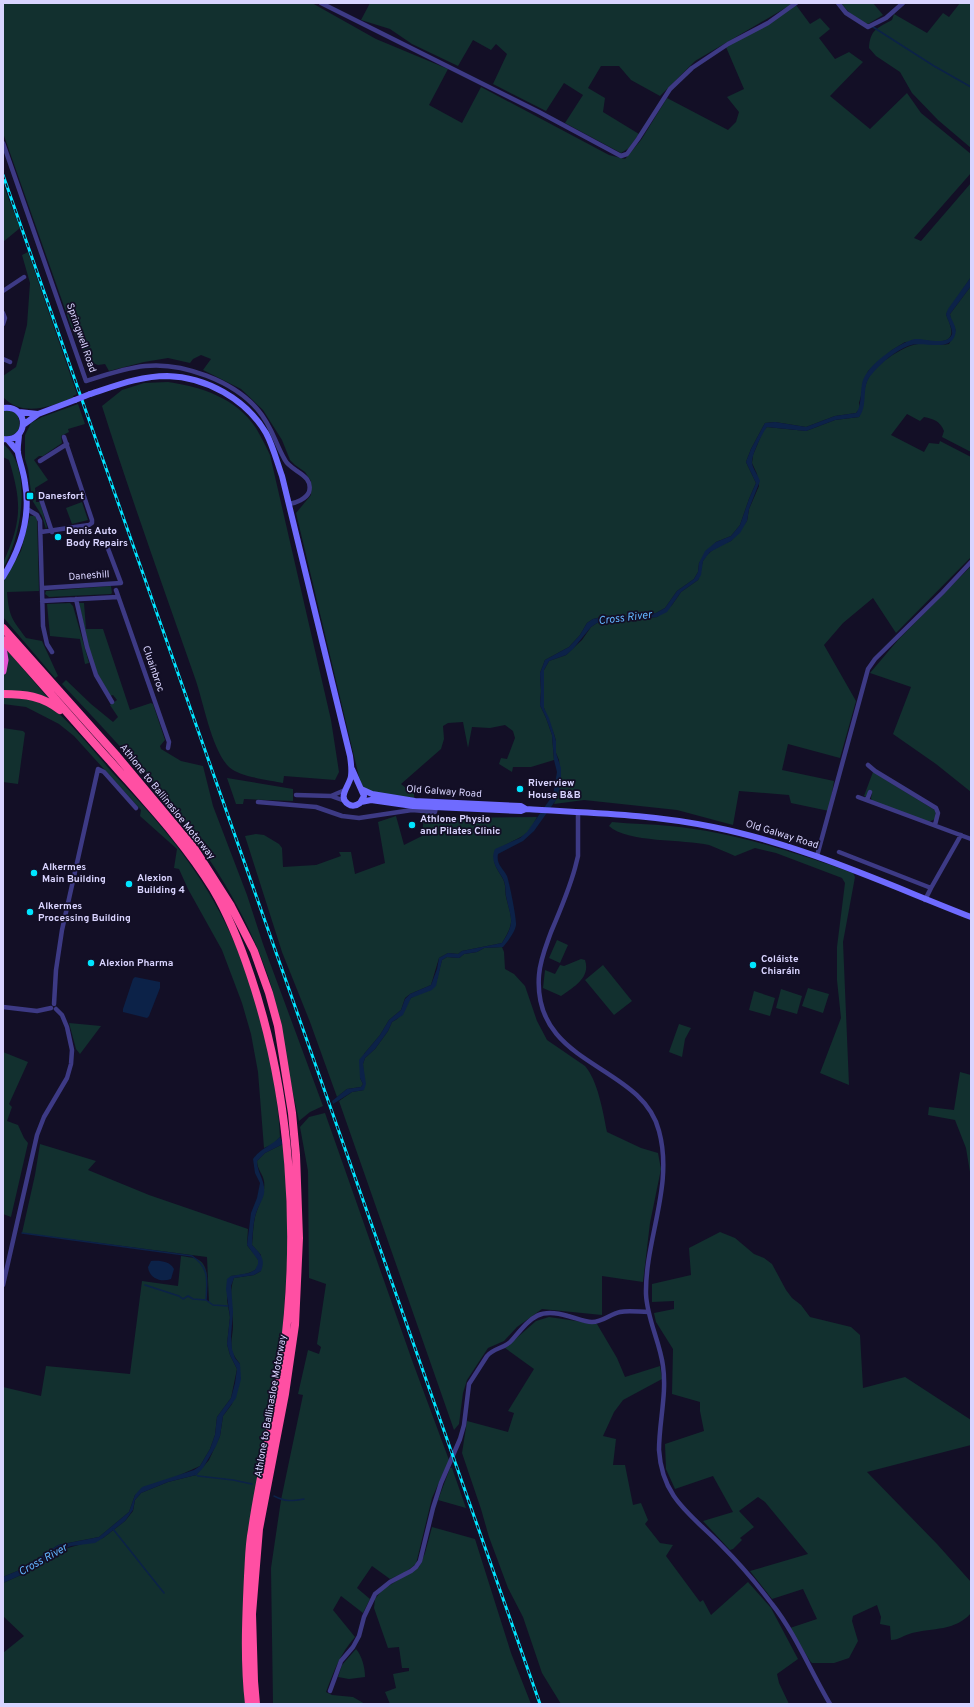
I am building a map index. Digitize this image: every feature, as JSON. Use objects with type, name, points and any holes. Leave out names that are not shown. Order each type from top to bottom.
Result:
[{"type":"highway","name":"Athlone to Ballinasloe Motorway","points":[[3,628],[140,782],[198,854],[231,906],[254,951],[269,993],[278,1026],[292,1113],[296,1154],[299,1238],[295,1325],[285,1394],[259,1529],[252,1614],[256,1704]]},
{"type":"highway","name":"Athlone to Ballinasloe Motorway","points":[[3,640],[181,843],[205,876],[225,911],[245,958],[263,1014],[279,1087],[287,1153],[291,1245],[287,1326],[278,1394],[251,1531],[245,1628],[249,1704]]},
{"type":"highway","points":[[3,648],[5,660],[3,671]]},
{"type":"highway","points":[[3,694],[42,698],[53,704],[77,724]]},
{"type":"main road","points":[[3,577],[15,556],[20,542],[27,509],[25,481],[18,452],[19,434],[23,425],[38,414],[126,382],[167,376],[197,381],[221,391],[247,410],[266,434],[282,476],[352,769],[364,796],[361,802],[353,806],[345,801],[343,796],[352,769]]},
{"type":"main road","points":[[3,401],[6,407],[19,412],[38,414]]},
{"type":"main road","points":[[19,412],[22,416],[23,425]]},
{"type":"main road","points":[[5,439],[15,438],[19,434]]},
{"type":"main road","points":[[5,439],[18,452]]},
{"type":"main road","points":[[346,789],[352,786],[360,788]]},
{"type":"main road","name":"Old Galway Road","points":[[360,788],[372,794],[415,801],[522,806],[526,809]]},
{"type":"main road","name":"Old Galway Road","points":[[361,802],[371,800],[413,806],[521,811],[526,809],[641,816],[679,820],[756,837],[817,856],[971,917]]},
{"type":"street","points":[[322,3],[539,112],[621,156],[627,154],[638,139],[670,89],[692,68],[728,44],[768,23],[796,3]]},
{"type":"street","points":[[838,3],[846,13],[868,27],[886,18],[903,3]]},
{"type":"street","name":"Springwell Road","points":[[3,143],[86,381],[133,368],[174,366],[218,380],[230,386],[257,408],[274,434],[288,465],[301,473],[308,481],[309,491],[306,496],[289,504]]},
{"type":"street","points":[[3,292],[24,277]]},
{"type":"street","points":[[3,313],[5,318],[3,324]]},
{"type":"street","points":[[3,359],[10,362]]},
{"type":"street","points":[[41,532],[52,532],[89,526],[92,523],[64,436]]},
{"type":"street","points":[[40,461],[67,444]]},
{"type":"street","points":[[40,493],[52,532]]},
{"type":"street","points":[[27,509],[37,515],[41,532],[44,635],[52,652]]},
{"type":"street","name":"Daneshill","points":[[43,588],[120,583],[107,546]]},
{"type":"street","points":[[817,856],[868,669],[875,659],[942,594],[971,562]]},
{"type":"street","name":"Cluainbroc","points":[[116,590],[169,742],[168,748]]},
{"type":"street","points":[[42,601],[118,597]]},
{"type":"street","points":[[76,599],[87,647],[96,675],[112,702]]},
{"type":"street","points":[[868,765],[875,771],[936,808],[938,813],[935,825]]},
{"type":"street","points":[[3,1285],[37,1135],[44,1117],[64,1083],[71,1067],[72,1050],[66,1027],[62,1015],[54,1007],[56,970],[62,930],[98,769],[104,772],[136,808]]},
{"type":"street","points":[[331,796],[346,789]]},
{"type":"street","points":[[867,800],[870,792]]},
{"type":"street","points":[[296,795],[331,796],[345,801]]},
{"type":"street","points":[[300,805],[302,796]]},
{"type":"street","points":[[858,796],[971,839]]},
{"type":"street","points":[[258,802],[316,807],[342,816],[359,818],[412,810],[435,812],[436,807]]},
{"type":"street","points":[[578,812],[578,856],[575,868],[543,954],[538,986],[542,1008],[553,1029],[565,1043],[583,1058],[637,1096],[654,1117],[659,1129],[664,1163],[663,1182],[652,1236],[646,1289],[648,1312],[658,1342],[665,1383],[659,1450],[660,1460],[670,1489],[686,1512],[724,1547],[773,1604],[830,1704]]},
{"type":"street","points":[[925,900],[961,835]]},
{"type":"street","points":[[839,852],[931,888]]},
{"type":"street","points":[[3,1007],[37,1011],[54,1007]]},
{"type":"street","points":[[330,1691],[341,1661],[354,1647],[359,1636],[364,1617],[375,1594],[390,1582],[411,1571],[420,1561],[432,1508],[460,1439],[464,1425],[469,1384],[489,1352],[512,1340],[530,1320],[547,1312],[594,1322],[603,1320],[622,1311],[648,1312]]},
{"type":"green space","points":[[3,3],[312,3],[376,39],[448,69],[429,105],[462,123],[481,87],[609,155],[625,159],[641,140],[667,98],[728,130],[736,122],[739,112],[727,97],[744,89],[726,47],[796,5],[810,24],[820,18],[830,29],[819,38],[835,59],[849,52],[863,62],[830,96],[870,129],[907,93],[921,113],[971,154],[971,173],[914,238],[921,241],[971,183],[971,277],[946,314],[951,330],[950,337],[943,341],[905,342],[892,350],[868,371],[859,403],[860,408],[856,413],[835,416],[806,427],[775,422],[765,423],[746,462],[756,483],[740,525],[731,536],[716,542],[699,563],[698,572],[694,579],[677,591],[665,608],[656,613],[626,617],[607,616],[593,619],[587,623],[580,635],[569,647],[545,660],[540,673],[540,705],[552,735],[554,760],[531,767],[513,767],[512,772],[499,764],[501,758],[507,759],[515,738],[513,731],[505,725],[490,728],[472,727],[468,748],[463,722],[448,723],[443,726],[444,739],[441,749],[401,784],[414,794],[414,799],[377,794],[363,788],[359,777],[296,513],[311,495],[311,481],[305,472],[290,460],[282,440],[263,410],[241,389],[203,370],[211,359],[201,355],[193,359],[190,363],[168,358],[144,362],[109,371],[105,364],[98,365],[88,361],[72,329],[3,133]]},
{"type":"green space","points":[[370,3],[794,3],[695,61],[660,96],[631,80],[619,66],[601,66],[588,88],[605,98],[603,112],[639,134],[629,148],[621,153],[565,123],[583,95],[564,83],[546,111],[493,84],[507,54],[496,44],[491,50],[473,40],[458,66],[412,44],[390,29],[361,20]]},
{"type":"green space","points":[[841,3],[873,3],[883,15],[868,24],[860,21]]},
{"type":"green space","points":[[960,3],[971,3],[971,148],[938,120],[912,93],[900,72],[876,56],[869,48],[871,37],[875,30],[892,20],[894,14],[927,33],[943,13],[949,17]]},
{"type":"green space","points":[[3,184],[20,228],[3,242]]},
{"type":"green space","points":[[28,252],[77,394],[73,396],[73,398],[56,404],[28,409],[19,407],[3,397],[3,376],[16,367],[27,325],[30,283],[22,255]]},
{"type":"green space","points":[[971,286],[971,452],[942,437],[944,431],[941,425],[934,420],[924,417],[920,421],[907,414],[891,435],[924,452],[929,443],[939,444],[940,441],[971,457],[971,557],[896,633],[873,598],[843,623],[824,645],[856,701],[840,758],[788,744],[782,770],[834,781],[829,811],[791,803],[789,795],[739,791],[733,825],[677,810],[584,800],[554,804],[561,783],[559,760],[556,753],[556,741],[544,708],[544,670],[549,661],[566,655],[582,640],[591,627],[597,623],[657,617],[672,605],[681,592],[698,580],[703,561],[706,556],[716,547],[731,541],[747,521],[749,509],[759,486],[757,474],[752,463],[753,455],[763,431],[767,427],[806,431],[835,420],[859,417],[867,381],[875,369],[882,363],[896,353],[911,346],[922,344],[949,344],[955,333],[955,328],[950,314]]},
{"type":"green space","points":[[168,382],[206,391],[239,409],[256,428],[270,455],[331,720],[339,772],[335,780],[284,776],[283,783],[247,776],[229,767],[223,759],[213,739],[196,681],[102,406],[122,390],[144,383]]},
{"type":"green space","points":[[78,404],[85,424],[68,429],[69,432],[61,436],[62,443],[43,456],[39,456],[34,460],[48,480],[35,488],[36,502],[40,502],[47,527],[46,529],[42,516],[32,500],[28,469],[25,459],[25,435],[31,423],[42,417]]},
{"type":"green space","points":[[7,409],[17,414],[19,419],[19,427],[16,433],[3,437],[3,410]]},
{"type":"green space","points":[[3,444],[13,455],[19,469],[21,504],[15,540],[3,568],[3,563],[17,523],[18,500],[9,460],[3,457]]},
{"type":"green space","points":[[82,502],[88,520],[72,524],[66,508]]},
{"type":"green space","points":[[30,516],[35,516],[37,519],[39,591],[7,592],[9,607],[14,622],[26,638],[42,641],[58,676],[55,678],[3,617],[3,582],[21,551]]},
{"type":"green space","points":[[971,566],[971,792],[936,764],[893,734],[911,687],[870,673],[898,640]]},
{"type":"green space","points":[[111,586],[111,594],[49,597],[45,594],[46,591]]},
{"type":"green space","points":[[70,603],[73,606],[89,663],[85,664],[80,639],[50,636],[47,604]]},
{"type":"green space","points":[[79,603],[84,603],[86,629],[103,629],[130,710],[151,703],[153,704],[165,740],[160,746],[161,749],[181,761],[203,766],[213,806],[247,895],[263,944],[323,1106],[310,1112],[299,1121],[272,987],[254,939],[233,898],[209,859],[183,822],[124,751],[62,684],[66,680],[91,704],[113,722],[118,717],[110,705],[117,700],[113,695],[110,696],[98,675],[90,653]]},
{"type":"green space","points":[[5,648],[49,699],[3,693]]},
{"type":"green space","points":[[3,696],[39,700],[47,704],[67,721],[164,830],[183,854],[211,897],[228,928],[242,961],[264,1031],[272,1066],[280,1137],[273,1144],[264,1148],[258,1072],[251,1034],[242,1003],[222,950],[188,889],[179,869],[174,868],[177,849],[140,816],[141,810],[74,736],[59,724],[26,707],[3,704]]},
{"type":"green space","points":[[3,728],[23,731],[25,733],[18,784],[3,782]]},
{"type":"green space","points":[[873,772],[936,811],[935,819],[929,822],[872,801],[872,793],[869,792],[866,797],[864,796]]},
{"type":"green space","points":[[227,778],[293,789],[293,801],[244,799],[243,804],[236,804]]},
{"type":"green space","points":[[424,813],[452,818],[537,817],[527,833],[498,849],[494,854],[495,864],[505,884],[506,897],[511,916],[511,925],[502,943],[462,951],[458,954],[448,953],[439,958],[431,985],[410,994],[405,998],[401,1010],[389,1020],[380,1035],[364,1054],[360,1078],[363,1084],[361,1087],[347,1089],[337,1097],[310,1022],[282,952],[245,836],[256,834],[264,835],[279,844],[282,848],[283,867],[316,865],[341,856],[339,852],[351,852],[355,874],[385,863],[378,822],[396,816],[404,845],[422,836]]},
{"type":"green space","points":[[612,822],[670,826],[717,833],[786,850],[853,873],[855,877],[843,942],[849,1085],[820,1073],[841,1018],[837,980],[837,947],[845,883],[842,878],[776,853],[755,848],[735,856],[709,845],[656,840],[629,835],[617,831],[609,826]]},
{"type":"green space","points":[[557,940],[568,945],[560,963],[549,958]]},
{"type":"green space","points":[[502,947],[504,952],[505,969],[514,974],[525,986],[537,1021],[547,1040],[585,1066],[590,1072],[597,1088],[607,1132],[641,1148],[658,1153],[661,1169],[650,1223],[643,1282],[602,1276],[602,1315],[542,1309],[517,1327],[504,1341],[488,1348],[467,1380],[463,1393],[459,1424],[454,1430],[339,1101],[352,1092],[364,1090],[363,1064],[365,1058],[375,1049],[388,1031],[392,1022],[405,1010],[406,1005],[411,998],[436,983],[442,960],[447,957],[459,958],[464,954],[477,952],[484,948]]},
{"type":"green space","points":[[581,959],[585,960],[585,972],[580,981],[571,989],[561,996],[543,988],[545,970],[555,974],[560,965],[564,966]]},
{"type":"green space","points":[[603,965],[632,1001],[614,1015],[585,980]]},
{"type":"green space","points":[[808,988],[829,994],[823,1013],[802,1006]]},
{"type":"green space","points":[[781,989],[802,996],[797,1014],[776,1008]]},
{"type":"green space","points":[[754,991],[775,998],[770,1016],[749,1010]]},
{"type":"green space","points":[[69,1023],[101,1026],[80,1054],[76,1049]]},
{"type":"green space","points":[[679,1024],[691,1028],[685,1039],[682,1057],[669,1052]]},
{"type":"green space","points":[[3,1052],[28,1062],[9,1104],[12,1107],[7,1121],[18,1125],[28,1143],[11,1217],[3,1214]]},
{"type":"green space","points":[[960,1072],[971,1075],[971,1178],[966,1148],[955,1120],[928,1115],[929,1107],[954,1110]]},
{"type":"green space","points":[[325,1113],[413,1363],[449,1460],[432,1498],[416,1564],[404,1573],[390,1579],[372,1566],[357,1588],[370,1599],[363,1613],[341,1596],[333,1610],[355,1637],[341,1656],[326,1692],[332,1695],[353,1697],[365,1704],[273,1704],[271,1568],[281,1500],[303,1395],[298,1394],[308,1350],[319,1354],[321,1347],[317,1344],[326,1284],[309,1278],[308,1171],[300,1127],[309,1117]]},
{"type":"green space","points":[[40,1144],[96,1161],[88,1170],[149,1195],[248,1229],[247,1245],[256,1256],[259,1263],[255,1270],[240,1275],[231,1276],[227,1300],[230,1317],[227,1344],[230,1355],[237,1369],[231,1398],[217,1417],[215,1435],[210,1449],[200,1466],[135,1495],[129,1512],[99,1537],[58,1545],[22,1569],[3,1577],[3,1387],[41,1396],[46,1366],[130,1374],[142,1281],[178,1286],[181,1256],[197,1259],[204,1266],[207,1277],[206,1300],[209,1302],[207,1257],[22,1233],[35,1175]]},
{"type":"green space","points":[[283,1144],[288,1248],[282,1343],[245,1561],[242,1640],[246,1704],[3,1704],[3,1653],[24,1636],[3,1616],[3,1583],[32,1570],[61,1550],[103,1538],[125,1521],[133,1511],[135,1500],[141,1493],[168,1482],[196,1475],[209,1460],[220,1436],[223,1416],[232,1404],[240,1364],[231,1348],[233,1326],[231,1296],[232,1284],[234,1278],[254,1275],[261,1271],[261,1255],[252,1245],[255,1217],[263,1195],[264,1186],[257,1161],[265,1153]]},
{"type":"green space","points":[[720,1232],[735,1238],[754,1254],[764,1258],[772,1264],[786,1290],[792,1298],[801,1305],[810,1317],[851,1327],[860,1335],[863,1388],[905,1377],[971,1420],[971,1445],[867,1472],[937,1544],[971,1582],[971,1613],[965,1619],[951,1626],[920,1631],[891,1640],[890,1626],[880,1624],[881,1617],[877,1605],[853,1616],[852,1621],[858,1641],[849,1658],[834,1663],[812,1663],[790,1628],[817,1619],[803,1589],[772,1599],[750,1571],[808,1554],[765,1502],[758,1497],[739,1511],[754,1527],[740,1538],[742,1540],[730,1550],[703,1521],[733,1512],[713,1476],[675,1489],[666,1469],[665,1444],[704,1431],[700,1411],[700,1402],[672,1394],[673,1349],[656,1322],[654,1313],[674,1309],[674,1301],[652,1302],[652,1284],[691,1275],[689,1248]]},
{"type":"green space","points":[[549,1317],[597,1324],[617,1358],[625,1377],[660,1366],[662,1379],[623,1400],[614,1412],[603,1436],[616,1439],[613,1465],[625,1465],[633,1505],[641,1503],[648,1520],[645,1524],[660,1543],[673,1545],[666,1556],[700,1602],[703,1600],[711,1615],[748,1582],[771,1608],[798,1659],[777,1674],[779,1683],[789,1704],[561,1704],[542,1673],[523,1617],[508,1588],[489,1537],[462,1453],[467,1421],[508,1432],[514,1413],[508,1411],[534,1369],[505,1348],[536,1321]]},
{"type":"green space","points":[[450,1468],[452,1468],[466,1508],[438,1500]]},
{"type":"green space","points":[[432,1527],[475,1539],[511,1653],[531,1704],[390,1704],[385,1692],[396,1688],[393,1674],[409,1671],[409,1668],[402,1668],[399,1647],[388,1648],[374,1608],[375,1599],[382,1590],[419,1567],[425,1553]]},
{"type":"green space","points":[[356,1649],[363,1662],[365,1677],[349,1679],[338,1677],[342,1665]]},
{"type":"water","name":"Cross River","points":[[971,277],[971,286],[950,314],[956,329],[952,340],[942,345],[921,344],[908,346],[888,358],[868,379],[865,390],[864,407],[859,417],[835,420],[806,431],[767,427],[762,434],[753,455],[752,463],[760,481],[749,509],[747,521],[740,533],[731,541],[710,552],[703,561],[701,575],[698,580],[681,592],[667,612],[657,617],[597,623],[591,627],[573,649],[566,655],[549,661],[544,670],[544,708],[549,718],[556,741],[556,753],[561,768],[561,783],[556,800],[534,831],[523,841],[498,854],[498,861],[507,876],[511,892],[516,922],[514,931],[503,947],[484,948],[477,952],[464,954],[459,958],[447,957],[442,960],[436,986],[432,990],[411,998],[403,1015],[392,1022],[388,1031],[375,1049],[365,1058],[363,1064],[366,1084],[364,1090],[352,1092],[333,1104],[332,1101],[347,1089],[361,1087],[363,1084],[360,1078],[359,1060],[380,1035],[389,1020],[401,1010],[405,999],[410,994],[431,985],[437,969],[439,958],[448,953],[458,954],[462,951],[502,943],[509,930],[511,925],[511,916],[506,896],[505,883],[494,863],[493,858],[495,849],[520,838],[527,832],[553,795],[557,772],[554,760],[552,735],[540,705],[540,673],[545,660],[569,647],[580,635],[587,623],[593,619],[607,616],[626,617],[656,613],[665,608],[677,591],[694,579],[705,551],[716,542],[731,536],[740,525],[756,483],[746,462],[765,423],[775,422],[806,427],[835,416],[856,413],[860,403],[862,384],[865,375],[881,358],[895,348],[915,339],[941,341],[949,338],[952,332],[946,314]]},
{"type":"water","points":[[135,977],[160,982],[160,988],[147,1018],[123,1012],[133,979]]},
{"type":"water","name":"Cross River","points":[[280,1137],[283,1144],[265,1153],[257,1161],[258,1169],[264,1185],[264,1194],[255,1217],[252,1245],[261,1256],[263,1263],[261,1271],[254,1275],[234,1278],[231,1286],[233,1312],[231,1336],[232,1349],[235,1358],[240,1364],[241,1379],[236,1398],[223,1416],[220,1436],[216,1446],[203,1468],[196,1475],[168,1482],[141,1493],[135,1500],[133,1510],[125,1521],[95,1543],[71,1546],[61,1550],[32,1570],[3,1583],[3,1577],[22,1569],[58,1545],[99,1537],[129,1512],[135,1495],[142,1487],[194,1470],[200,1466],[210,1449],[215,1435],[217,1417],[231,1398],[235,1383],[237,1369],[230,1355],[227,1344],[230,1317],[226,1289],[227,1279],[231,1276],[249,1273],[255,1270],[258,1264],[258,1260],[247,1245],[251,1213],[257,1198],[260,1183],[255,1173],[253,1159],[259,1152]]},
{"type":"water","points":[[151,1261],[170,1264],[174,1269],[171,1279],[160,1280],[153,1277],[148,1267]]},
{"type":"waterway","points":[[873,27],[934,66],[971,87]]},
{"type":"waterway","points":[[22,1233],[192,1256],[202,1265],[205,1270],[207,1280],[206,1300],[213,1305],[228,1306]]},
{"type":"waterway","points":[[145,1285],[179,1296],[183,1299],[188,1296],[193,1299],[206,1300]]},
{"type":"waterway","points":[[195,1474],[198,1476],[252,1484]]},
{"type":"waterway","points":[[274,1496],[289,1500],[304,1499]]},
{"type":"waterway","points":[[113,1529],[164,1593]]},
{"type":"railway","points":[[3,175],[540,1704]]},
{"type":"place","name":"Danesfort","points":[[30,496]]},
{"type":"place","name":"Denis Auto Body Repairs","points":[[58,537]]},
{"type":"place","name":"Riverview House B&B","points":[[520,789]]},
{"type":"place","name":"Athlone Physio and Pilates Clinic","points":[[412,825]]},
{"type":"place","name":"Alkermes Main Building","points":[[34,873]]},
{"type":"place","name":"Alexion Building 4","points":[[129,884]]},
{"type":"place","name":"Alkermes Processing Building","points":[[30,912]]},
{"type":"place","name":"Alexion Pharma","points":[[91,963]]},
{"type":"place","name":"Coláiste Chiaráin","points":[[753,965]]}]
